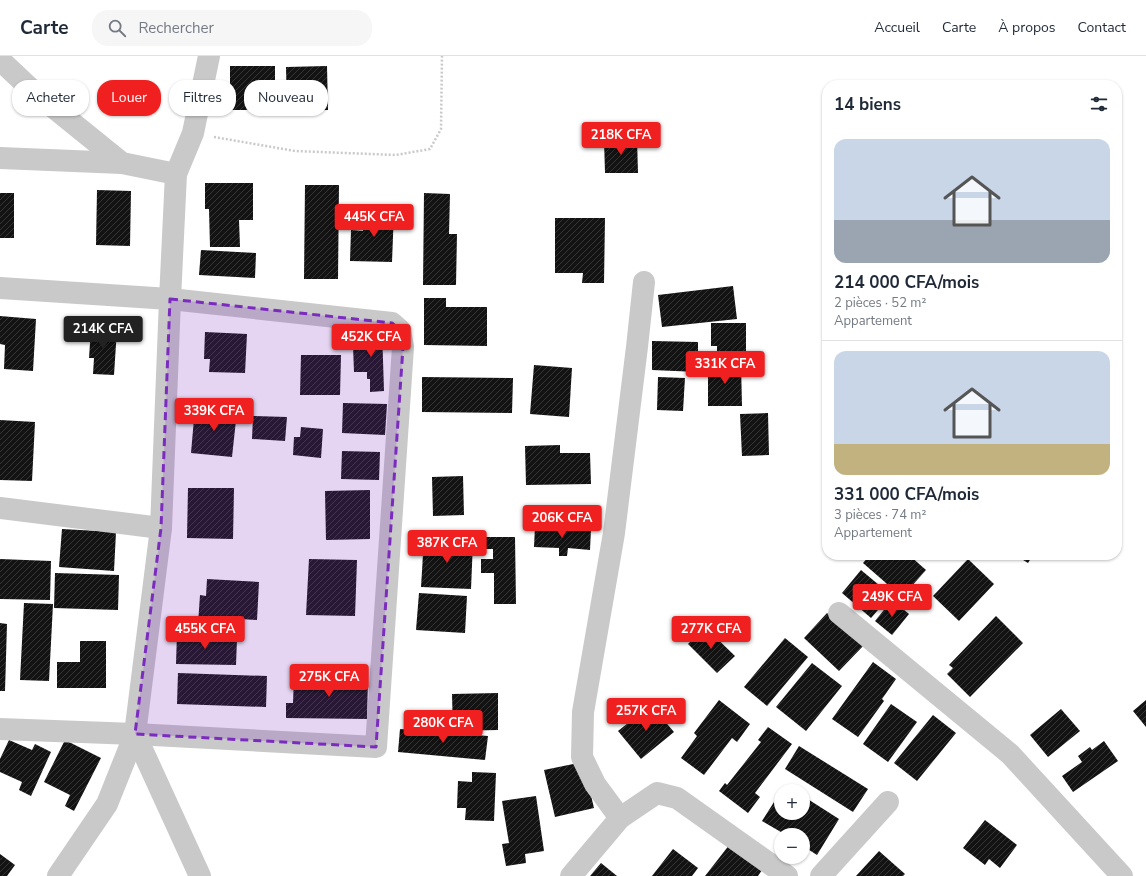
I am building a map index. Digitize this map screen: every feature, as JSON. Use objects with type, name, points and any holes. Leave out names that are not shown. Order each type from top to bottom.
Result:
[{"type":"street","points":[[58,876],[107,804],[135,734],[161,528],[176,174],[193,133],[209,56]]},
{"type":"street","points":[[2,59],[33,91],[122,163]]},
{"type":"street","points":[[0,158],[122,163],[176,174]]},
{"type":"street","points":[[620,818],[595,784],[582,757],[583,712],[614,533],[638,347],[644,282]]},
{"type":"street","points":[[0,288],[170,300],[392,323],[400,330],[403,347],[376,747],[135,734],[0,729]]},
{"type":"street","points":[[0,508],[161,528]]},
{"type":"street","points":[[839,613],[1010,754],[1122,876]]},
{"type":"street","points":[[135,734],[200,876]]},
{"type":"street","points":[[571,876],[620,818],[657,793],[677,798],[787,876]]},
{"type":"street","points":[[821,876],[888,802]]},
{"type":"path","points":[[193,133],[295,151],[396,155],[430,149],[441,128],[442,56]]},
{"type":"highlighted area","points":[[170,299],[392,323],[400,330],[403,347],[376,747],[135,734],[161,528]]},
{"type":"building","points":[[230,66],[275,66],[275,80],[244,80],[244,110],[236,110],[236,80],[230,80]]},
{"type":"building","points":[[327,66],[327,80],[286,80],[286,67]]},
{"type":"building","points":[[637,139],[638,173],[605,173],[604,140]]},
{"type":"building","points":[[205,183],[253,183],[253,220],[239,220],[240,247],[210,247],[209,209],[205,209]]},
{"type":"building","points":[[305,185],[339,185],[338,279],[304,279]]},
{"type":"building","points":[[97,190],[131,191],[130,246],[96,245]]},
{"type":"building","points":[[0,193],[14,193],[14,238],[0,238]]},
{"type":"building","points":[[424,193],[450,194],[449,234],[457,234],[456,285],[423,285]]},
{"type":"building","points":[[364,210],[394,211],[392,262],[350,261],[351,230],[363,231]]},
{"type":"building","points":[[555,218],[605,218],[604,283],[582,283],[583,273],[555,273]]},
{"type":"building","points":[[201,250],[256,253],[255,278],[199,275]]},
{"type":"building","points":[[733,286],[737,319],[662,327],[658,295]]},
{"type":"building","points":[[424,298],[446,298],[446,307],[487,307],[487,346],[424,345]]},
{"type":"building","points":[[0,316],[36,319],[33,371],[4,369],[5,345],[0,344]]},
{"type":"building","points":[[711,323],[746,323],[746,358],[717,358],[717,346],[711,346]]},
{"type":"building","points":[[91,328],[117,329],[114,375],[93,374],[94,358],[89,358]]},
{"type":"building","points":[[382,329],[384,391],[370,392],[370,379],[367,379],[367,372],[354,372],[353,346],[360,345],[359,330]]},
{"type":"building","points":[[205,332],[247,334],[245,373],[209,372],[210,359],[204,359]]},
{"type":"building","points":[[652,341],[698,342],[698,372],[652,370]]},
{"type":"building","points":[[301,355],[341,355],[340,395],[300,395]]},
{"type":"building","points":[[708,364],[741,364],[742,406],[708,406]]},
{"type":"building","points":[[534,365],[572,368],[569,417],[530,414]]},
{"type":"building","points":[[422,377],[513,378],[512,413],[422,412]]},
{"type":"building","points":[[658,377],[685,378],[683,411],[657,410]]},
{"type":"building","points":[[343,403],[387,404],[385,435],[342,433]]},
{"type":"building","points":[[195,407],[237,411],[232,457],[191,453]]},
{"type":"building","points":[[768,413],[769,455],[742,456],[740,414]]},
{"type":"building","points":[[253,416],[287,417],[285,441],[252,439]]},
{"type":"building","points":[[0,420],[35,422],[32,481],[0,480]]},
{"type":"building","points":[[301,427],[323,429],[321,458],[293,455],[294,437],[300,437]]},
{"type":"building","points":[[560,445],[560,453],[590,453],[591,484],[526,485],[525,446]]},
{"type":"building","points":[[342,451],[380,452],[379,480],[341,479]]},
{"type":"building","points":[[463,476],[464,515],[433,516],[432,477]]},
{"type":"building","points":[[188,488],[234,488],[233,539],[187,538]]},
{"type":"building","points":[[370,490],[370,539],[326,540],[325,491]]},
{"type":"building","points":[[535,526],[591,529],[590,550],[568,548],[567,556],[559,556],[559,548],[534,547]]},
{"type":"building","points":[[62,529],[116,532],[114,571],[59,567]]},
{"type":"building","points":[[484,537],[515,537],[516,604],[494,604],[494,573],[481,573],[481,559],[493,559],[493,549],[484,549]]},
{"type":"building","points":[[424,538],[473,541],[471,589],[421,587]]},
{"type":"building","points":[[0,559],[51,561],[50,600],[0,599]]},
{"type":"building","points":[[309,559],[357,560],[355,616],[306,615]]},
{"type":"building","points":[[866,560],[915,560],[926,570],[902,597],[863,563]]},
{"type":"building","points":[[967,560],[969,560],[994,584],[959,621],[933,596]]},
{"type":"building","points":[[1023,560],[1030,560],[1028,563]]},
{"type":"building","points":[[861,570],[891,595],[871,618],[842,593]]},
{"type":"building","points":[[55,573],[119,575],[118,610],[54,608]]},
{"type":"building","points":[[207,579],[259,582],[257,620],[208,617],[207,625],[198,624],[200,595],[206,596]]},
{"type":"building","points":[[419,593],[467,596],[465,633],[416,630]]},
{"type":"building","points":[[892,600],[909,614],[892,635],[875,621]]},
{"type":"building","points":[[24,603],[53,604],[49,681],[20,680]]},
{"type":"building","points":[[827,613],[854,638],[866,643],[839,671],[804,638]]},
{"type":"building","points":[[996,616],[1023,643],[970,697],[947,674],[953,668],[949,665]]},
{"type":"building","points":[[0,623],[7,624],[5,691],[0,691]]},
{"type":"building","points":[[705,627],[735,656],[717,673],[688,644]]},
{"type":"building","points":[[177,633],[214,633],[214,638],[237,639],[236,665],[176,664]]},
{"type":"building","points":[[785,638],[808,657],[767,706],[744,687]]},
{"type":"building","points":[[80,641],[106,641],[106,688],[57,688],[57,662],[80,662]]},
{"type":"building","points":[[873,662],[896,679],[882,699],[884,701],[858,737],[832,719]]},
{"type":"building","points":[[812,663],[842,686],[806,731],[776,707]]},
{"type":"building","points":[[178,673],[267,676],[266,707],[177,704]]},
{"type":"building","points":[[294,677],[368,678],[367,719],[286,718],[286,703],[293,703]]},
{"type":"building","points":[[498,693],[498,730],[453,731],[452,694]]},
{"type":"building","points":[[719,700],[750,724],[737,742],[732,738],[704,775],[681,758],[697,736],[694,733]]},
{"type":"building","points":[[1146,700],[1146,727],[1133,711]]},
{"type":"building","points":[[891,704],[917,722],[888,762],[863,744]]},
{"type":"building","points":[[651,705],[674,732],[641,759],[618,731]]},
{"type":"building","points":[[1061,709],[1080,731],[1048,757],[1030,735]]},
{"type":"building","points":[[933,715],[956,733],[917,781],[894,763]]},
{"type":"building","points":[[768,727],[792,744],[755,793],[760,797],[748,813],[719,791],[725,783],[727,785],[761,742],[758,740]]},
{"type":"building","points":[[400,729],[488,736],[485,760],[398,752]]},
{"type":"building","points":[[9,740],[32,750],[35,744],[51,752],[31,796],[19,790],[22,782],[0,772],[0,759]]},
{"type":"building","points":[[65,740],[101,758],[74,811],[65,806],[70,795],[44,782]]},
{"type":"building","points":[[1104,741],[1118,761],[1073,792],[1062,776],[1082,762],[1078,756],[1090,747],[1092,750]]},
{"type":"building","points":[[799,746],[868,789],[853,812],[785,769]]},
{"type":"building","points":[[583,762],[594,808],[555,817],[544,770]]},
{"type":"building","points":[[472,772],[496,773],[494,821],[465,820],[466,808],[457,808],[458,781],[472,782]]},
{"type":"building","points":[[536,796],[544,851],[525,854],[526,863],[506,866],[502,844],[509,843],[502,801]]},
{"type":"building","points":[[810,800],[839,819],[817,855],[810,850],[810,828],[774,828],[762,821],[774,802],[774,820],[810,820]]},
{"type":"building","points":[[985,820],[1017,845],[1000,868],[989,859],[985,865],[963,848]]},
{"type":"building","points":[[730,844],[762,870],[758,876],[705,876]]},
{"type":"building","points":[[673,849],[698,868],[692,876],[652,876]]},
{"type":"building","points":[[879,851],[905,874],[903,876],[856,876]]},
{"type":"building","points":[[0,854],[15,865],[7,876],[0,876]]},
{"type":"building","points":[[601,863],[617,876],[590,876]]}]
